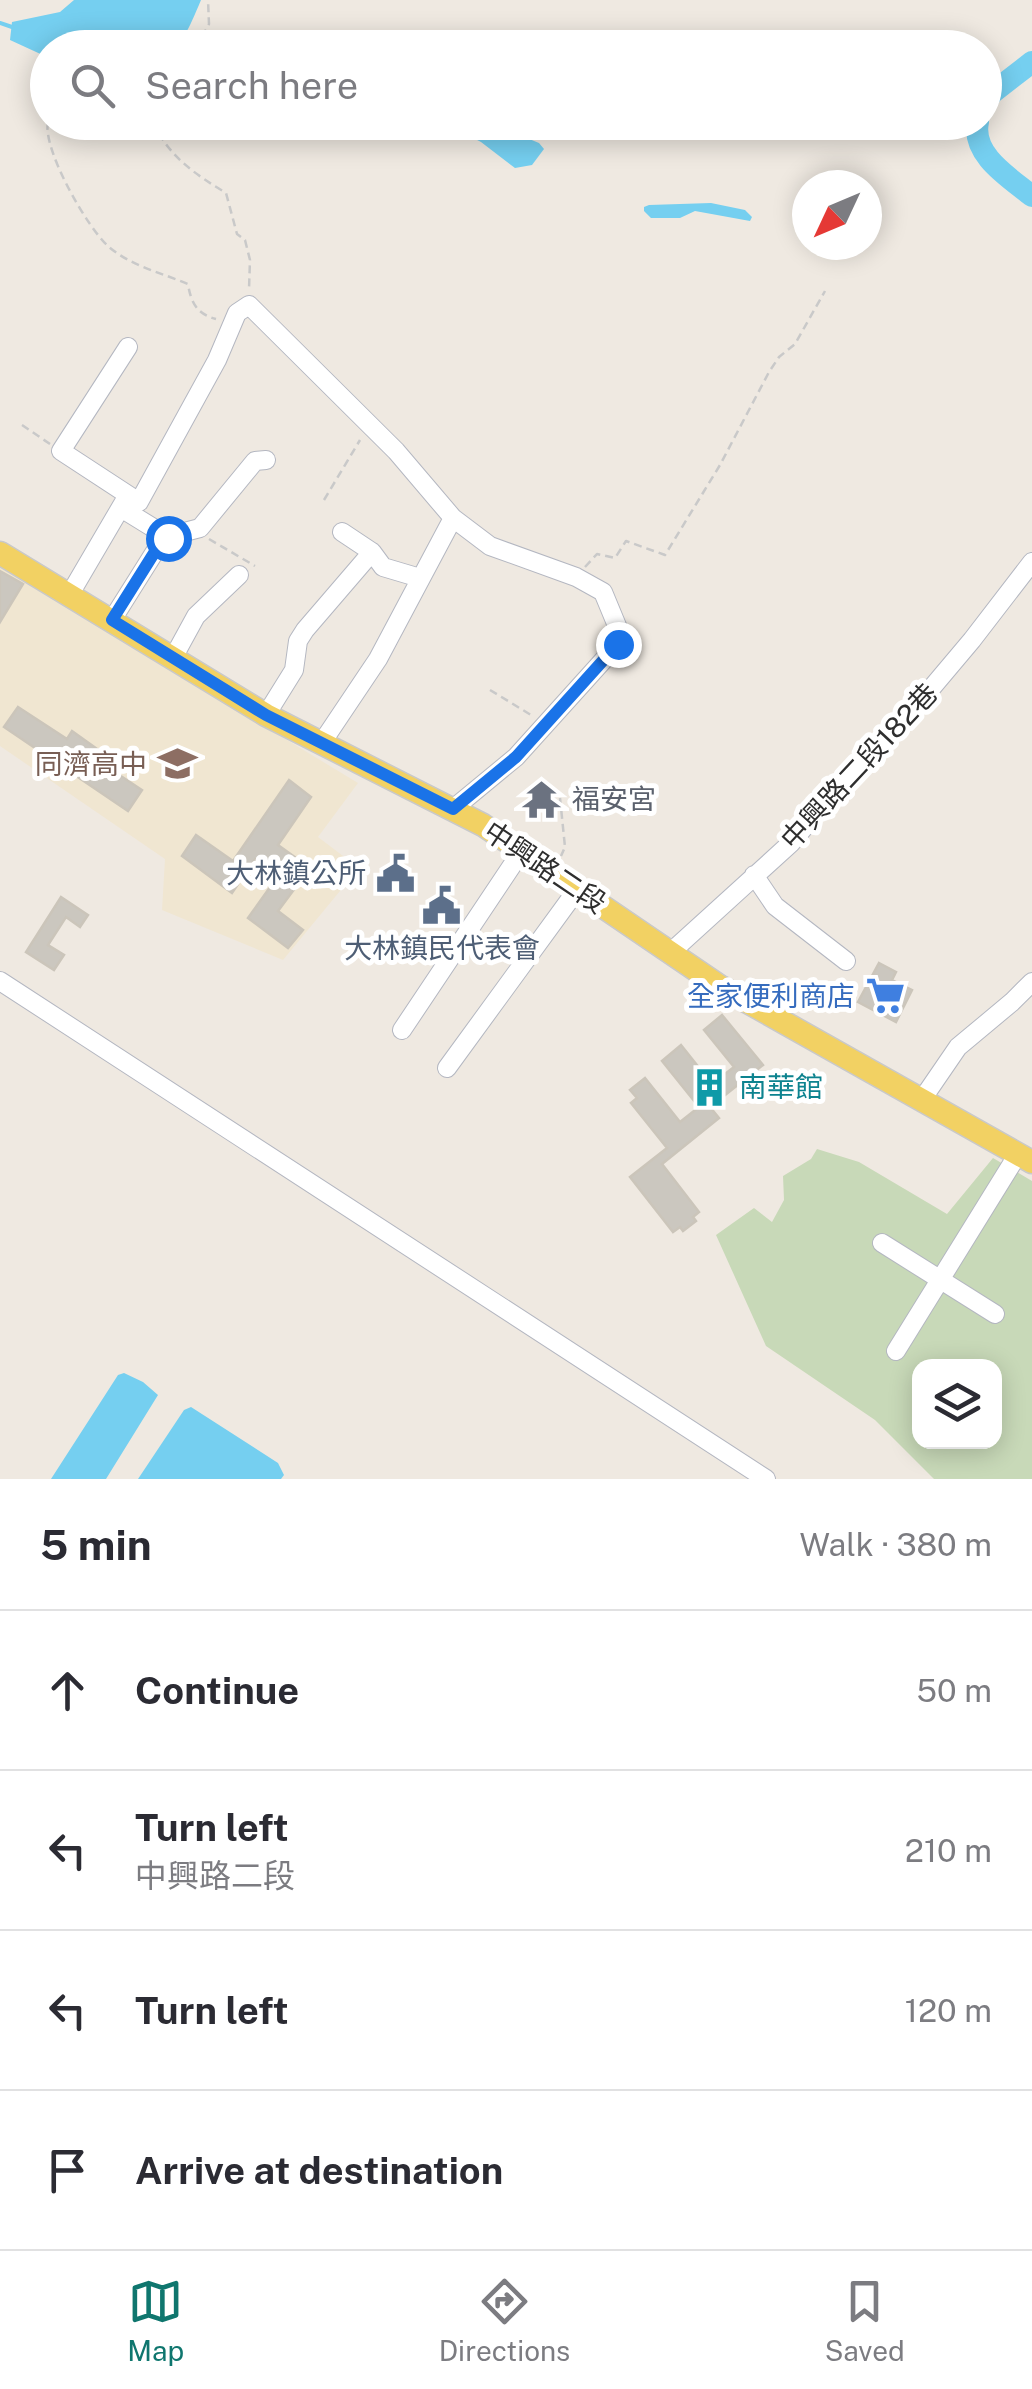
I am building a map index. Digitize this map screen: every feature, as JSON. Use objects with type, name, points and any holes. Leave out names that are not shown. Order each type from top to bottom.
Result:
[{"type":"main road","name":"中興路二段","points":[[0,553],[266,715],[453,809],[523,849],[670,954],[1025,1158]]},
{"type":"lane","points":[[124,501],[139,502],[217,360],[237,314],[248,305],[396,451],[452,518],[490,546],[576,578],[602,592],[620,638],[516,757],[453,809]]},
{"type":"lane","points":[[128,347],[61,451],[168,538]]},
{"type":"lane","points":[[112,620],[161,542],[200,528],[255,462],[266,460]]},
{"type":"lane","points":[[70,594],[124,501]]},
{"type":"lane","points":[[321,744],[378,659],[452,518]]},
{"type":"lane","points":[[342,532],[372,552],[383,567],[420,578]]},
{"type":"lane","points":[[266,715],[294,670],[298,642],[305,630],[372,552]]},
{"type":"lane","name":"中興路二段182巷","points":[[670,954],[792,843],[827,800],[897,729],[1032,562]]},
{"type":"lane","points":[[173,658],[196,616],[247,570]]},
{"type":"lane","points":[[402,1030],[523,849]]},
{"type":"lane","points":[[754,875],[775,906],[846,962]]},
{"type":"lane","points":[[447,1068],[579,887]]},
{"type":"lane","points":[[0,982],[766,1479]]},
{"type":"lane","points":[[921,1100],[958,1047],[1032,982]]},
{"type":"lane","points":[[896,1351],[940,1279],[1025,1158]]},
{"type":"lane","points":[[882,1242],[995,1314]]},
{"type":"path","points":[[206,30],[208,0]]},
{"type":"path","points":[[49,140],[83,212],[107,246],[130,262],[188,284],[192,304],[206,316],[232,324]]},
{"type":"path","points":[[163,140],[186,169],[226,193],[237,234],[245,240],[250,260],[248,305]]},
{"type":"path","points":[[576,578],[597,554],[614,558],[626,541],[665,555],[720,466],[779,357],[794,344],[825,291]]},
{"type":"path","points":[[22,426],[61,451]]},
{"type":"path","points":[[324,500],[368,426]]},
{"type":"path","points":[[194,531],[247,570]]},
{"type":"path","points":[[490,690],[545,724]]},
{"type":"path","points":[[552,869],[565,847],[560,798]]},
{"type":"shaded area","name":"同濟高中","points":[[0,566],[358,783],[318,837],[359,868],[283,960],[162,910],[165,859],[0,746]]},
{"type":"green space","points":[[817,1149],[859,1162],[947,1214],[993,1158],[1032,1181],[1032,1479],[934,1479],[875,1420],[766,1346],[716,1235],[754,1208],[772,1222],[784,1200],[783,1176],[811,1159]]},
{"type":"water","points":[[74,0],[201,0],[187,30],[30,30],[30,49],[10,40],[12,22],[60,12]]},
{"type":"water","points":[[477,140],[532,140],[544,149],[532,165],[515,168]]},
{"type":"water","points":[[711,203],[745,210],[752,217],[750,221],[695,211],[680,218],[651,218],[644,211],[649,205]]},
{"type":"water","points":[[124,1373],[158,1395],[106,1479],[51,1479],[118,1375]]},
{"type":"water","points":[[191,1407],[278,1463],[284,1475],[281,1479],[138,1479],[184,1410]]},
{"type":"building","points":[[0,571],[23,584],[0,622]]},
{"type":"building","points":[[18,707],[67,739],[72,731],[100,751],[95,759],[142,790],[128,811],[4,727]]},
{"type":"building","points":[[289,780],[311,797],[278,845],[310,868],[278,911],[303,930],[288,948],[248,918],[278,876],[255,859],[232,893],[182,856],[196,835],[233,861]]},
{"type":"building","points":[[61,897],[88,915],[80,927],[66,917],[48,945],[64,955],[54,970],[26,952]]},
{"type":"building","name":"全家便利商店","points":[[879,963],[896,972],[892,980],[912,990],[896,1022],[858,1002]]},
{"type":"building","name":"南華館","points":[[722,1015],[763,1065],[710,1107],[719,1118],[662,1164],[699,1212],[693,1217],[696,1221],[683,1231],[680,1227],[673,1232],[630,1177],[667,1148],[631,1103],[637,1098],[630,1090],[645,1078],[680,1122],[699,1107],[662,1061],[681,1045],[712,1084],[734,1067],[704,1030]]},
{"type":"waterway","points":[[0,23],[12,27]]},
{"type":"waterway","points":[[1002,85],[1032,62]]},
{"type":"waterway","points":[[979,140],[1003,173],[1032,196]]},
{"type":"place","name":"同濟高中","points":[[177,764]]},
{"type":"place","name":"福安宮","points":[[542,799]]},
{"type":"place","name":"大林鎮公所","points":[[396,873]]},
{"type":"place","name":"大林鎮民代表會","points":[[442,905]]},
{"type":"place","name":"全家便利商店","points":[[885,996]]},
{"type":"place","name":"南華館","points":[[709,1087]]},
{"type":"route","points":[[168,538],[161,542],[112,620],[266,715],[453,809],[516,757],[618,644]]}]
